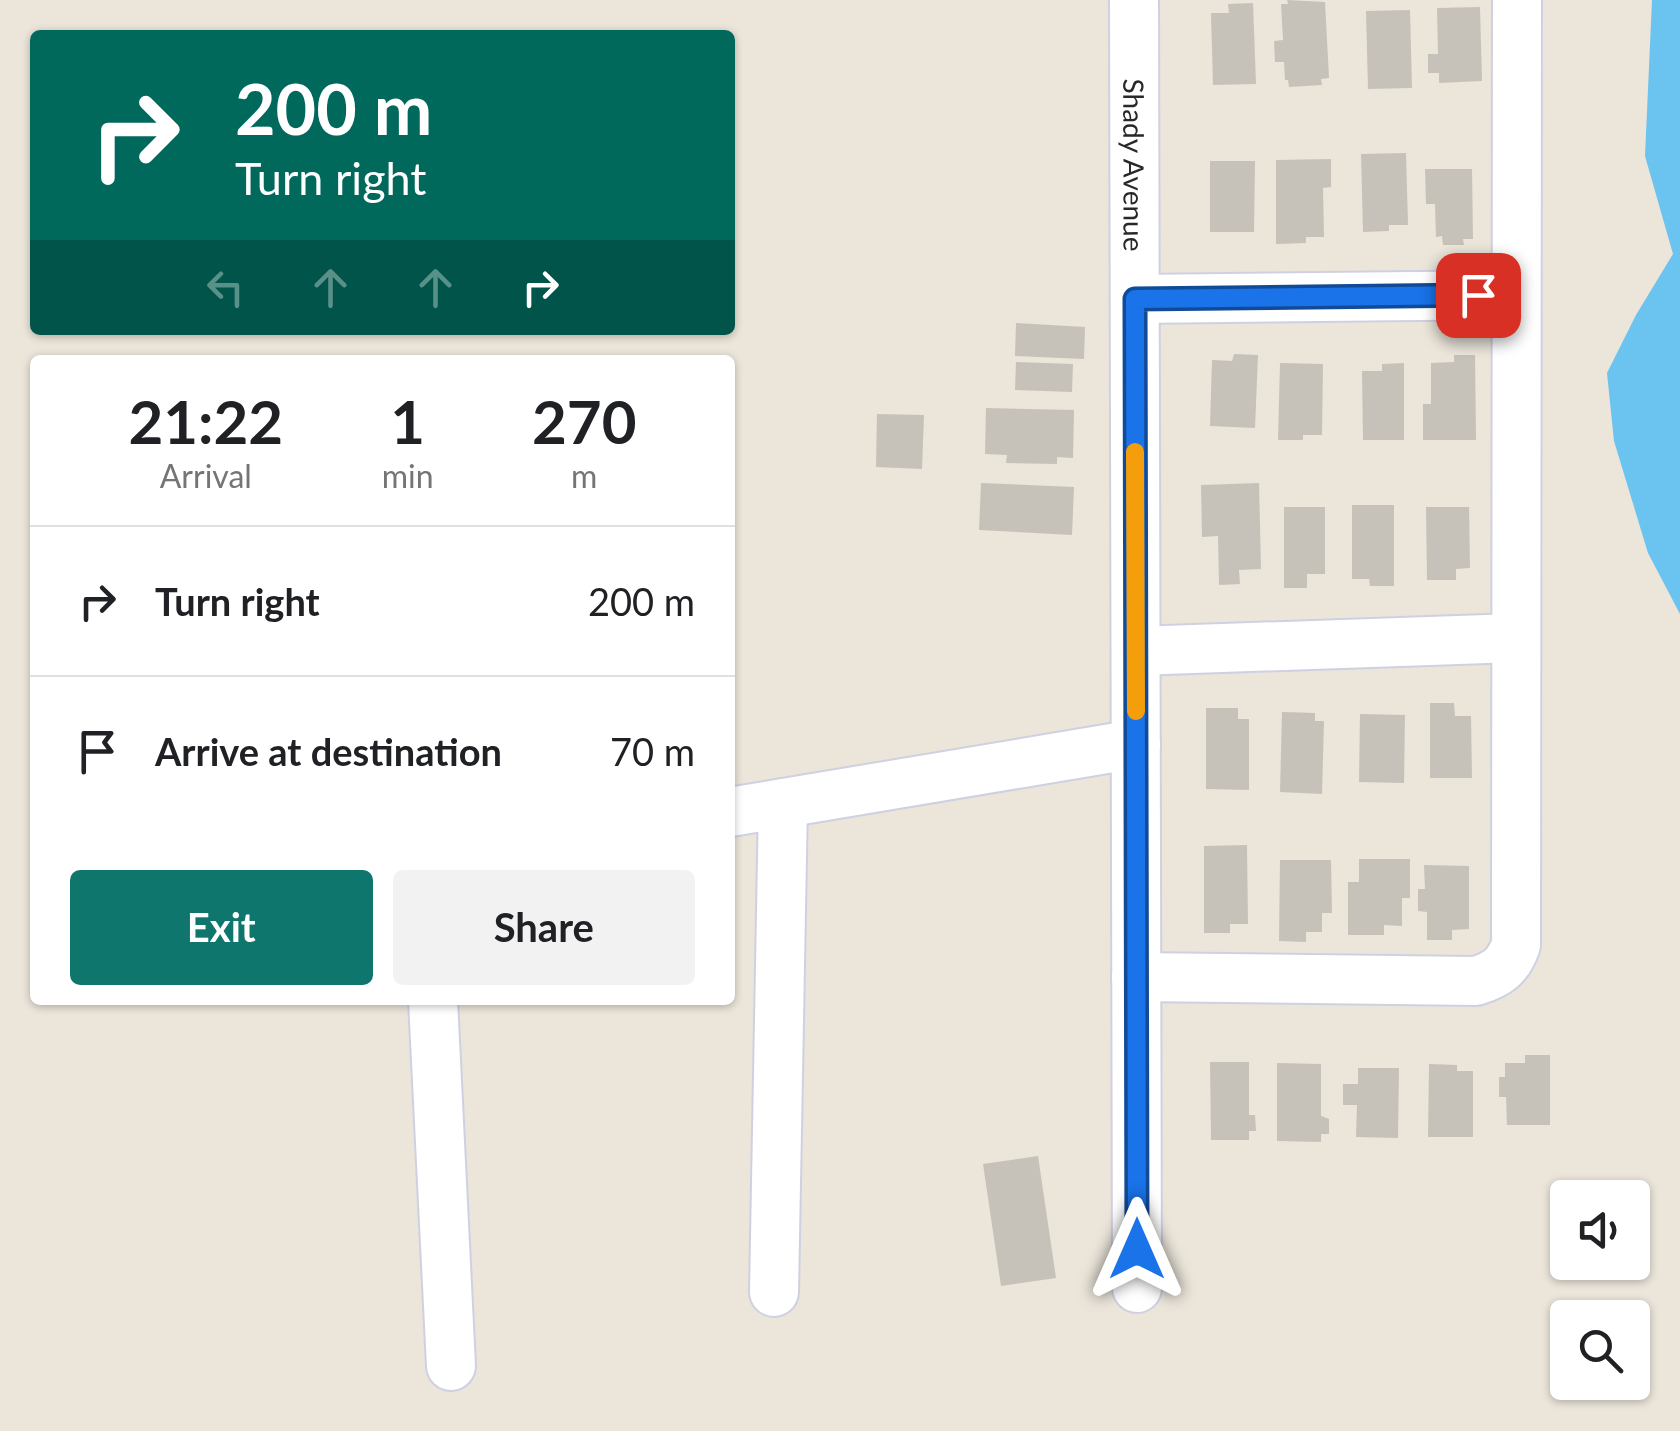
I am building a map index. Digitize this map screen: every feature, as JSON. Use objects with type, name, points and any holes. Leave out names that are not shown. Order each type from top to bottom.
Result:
[{"type":"street","name":"Shady Avenue","points":[[1134,0],[1137,1288]]},
{"type":"street","points":[[1136,976],[1476,982],[1495,975],[1509,963],[1516,944],[1517,0]]},
{"type":"street","points":[[1135,299],[1516,294]]},
{"type":"street","points":[[1136,651],[1516,638]]},
{"type":"street","points":[[735,811],[1136,744]]},
{"type":"street","points":[[774,1292],[783,803]]},
{"type":"street","points":[[433,1005],[451,1366]]},
{"type":"water","points":[[1652,0],[1680,0],[1680,614],[1648,553],[1614,441],[1607,373],[1673,254],[1645,156]]},
{"type":"building","points":[[1287,0],[1325,2],[1329,78],[1321,79],[1322,85],[1289,87],[1284,62],[1275,62],[1274,41],[1283,40],[1281,4],[1288,4]]},
{"type":"building","points":[[1253,3],[1256,84],[1213,85],[1211,13],[1229,13],[1228,4]]},
{"type":"building","points":[[1480,7],[1482,81],[1439,83],[1439,73],[1428,73],[1428,54],[1438,54],[1437,8]]},
{"type":"building","points":[[1410,10],[1412,88],[1368,89],[1366,11]]},
{"type":"building","points":[[1406,153],[1408,225],[1389,225],[1389,231],[1363,232],[1361,154]]},
{"type":"building","points":[[1331,159],[1331,187],[1323,188],[1324,237],[1306,237],[1306,243],[1276,244],[1276,160]]},
{"type":"building","points":[[1210,161],[1255,161],[1254,232],[1210,232]]},
{"type":"building","points":[[1425,169],[1472,169],[1473,239],[1463,239],[1464,245],[1443,245],[1442,236],[1436,237],[1435,204],[1426,204]]},
{"type":"building","points":[[1016,323],[1085,327],[1084,359],[1015,356]]},
{"type":"building","points":[[1234,354],[1258,355],[1255,428],[1210,426],[1212,360],[1232,361]]},
{"type":"building","points":[[1454,355],[1475,355],[1476,440],[1423,440],[1423,404],[1431,404],[1431,363],[1454,362]]},
{"type":"building","points":[[1016,362],[1073,364],[1072,392],[1015,390]]},
{"type":"building","points":[[1280,363],[1323,364],[1322,435],[1278,440]]},
{"type":"building","points":[[1404,363],[1404,440],[1363,440],[1362,371],[1382,371],[1382,364]]},
{"type":"building","points":[[986,408],[1074,410],[1073,458],[1057,457],[1057,464],[1006,463],[1007,455],[985,454]]},
{"type":"building","points":[[877,414],[924,415],[922,469],[876,467]]},
{"type":"building","points":[[981,483],[1074,487],[1072,535],[979,530]]},
{"type":"building","points":[[1259,483],[1261,569],[1239,570],[1240,584],[1219,585],[1218,536],[1202,537],[1201,485]]},
{"type":"building","points":[[1352,505],[1394,505],[1394,586],[1370,586],[1369,579],[1352,579]]},
{"type":"building","points":[[1284,507],[1325,507],[1325,574],[1307,574],[1307,588],[1284,588]]},
{"type":"building","points":[[1426,507],[1469,507],[1470,568],[1456,569],[1456,580],[1427,580]]},
{"type":"building","points":[[1430,703],[1454,703],[1455,716],[1471,716],[1472,778],[1430,778]]},
{"type":"building","points":[[1206,708],[1238,708],[1238,719],[1249,719],[1249,790],[1206,789]]},
{"type":"building","points":[[1282,712],[1315,713],[1315,721],[1324,721],[1322,794],[1280,792]]},
{"type":"building","points":[[1360,714],[1405,715],[1404,783],[1359,782]]},
{"type":"building","points":[[1247,845],[1248,924],[1230,924],[1230,933],[1204,933],[1204,846]]},
{"type":"building","points":[[1359,859],[1410,859],[1410,898],[1402,898],[1402,926],[1384,925],[1384,935],[1348,935],[1348,882],[1359,882]]},
{"type":"building","points":[[1280,860],[1331,860],[1332,913],[1322,913],[1322,932],[1306,932],[1306,942],[1279,941]]},
{"type":"building","points":[[1424,865],[1469,866],[1469,929],[1452,930],[1452,940],[1427,940],[1427,912],[1418,911],[1418,889],[1425,889]]},
{"type":"building","points":[[1525,1055],[1550,1055],[1550,1125],[1507,1125],[1506,1097],[1499,1097],[1499,1077],[1505,1077],[1505,1063],[1525,1063]]},
{"type":"building","points":[[1210,1062],[1249,1062],[1249,1115],[1255,1115],[1256,1131],[1249,1131],[1249,1140],[1211,1140]]},
{"type":"building","points":[[1277,1063],[1321,1064],[1321,1116],[1329,1119],[1329,1134],[1321,1134],[1321,1142],[1277,1141]]},
{"type":"building","points":[[1429,1064],[1457,1065],[1457,1071],[1473,1071],[1473,1137],[1428,1137]]},
{"type":"building","points":[[1358,1068],[1399,1068],[1398,1138],[1356,1137],[1357,1105],[1343,1105],[1343,1084],[1358,1084]]},
{"type":"building","points":[[1038,1156],[1056,1278],[1001,1286],[983,1164]]},
{"type":"slow traffic","points":[[1135,452],[1136,711]]},
{"type":"route","points":[[1137,1249],[1135,299],[1478,295]]}]
